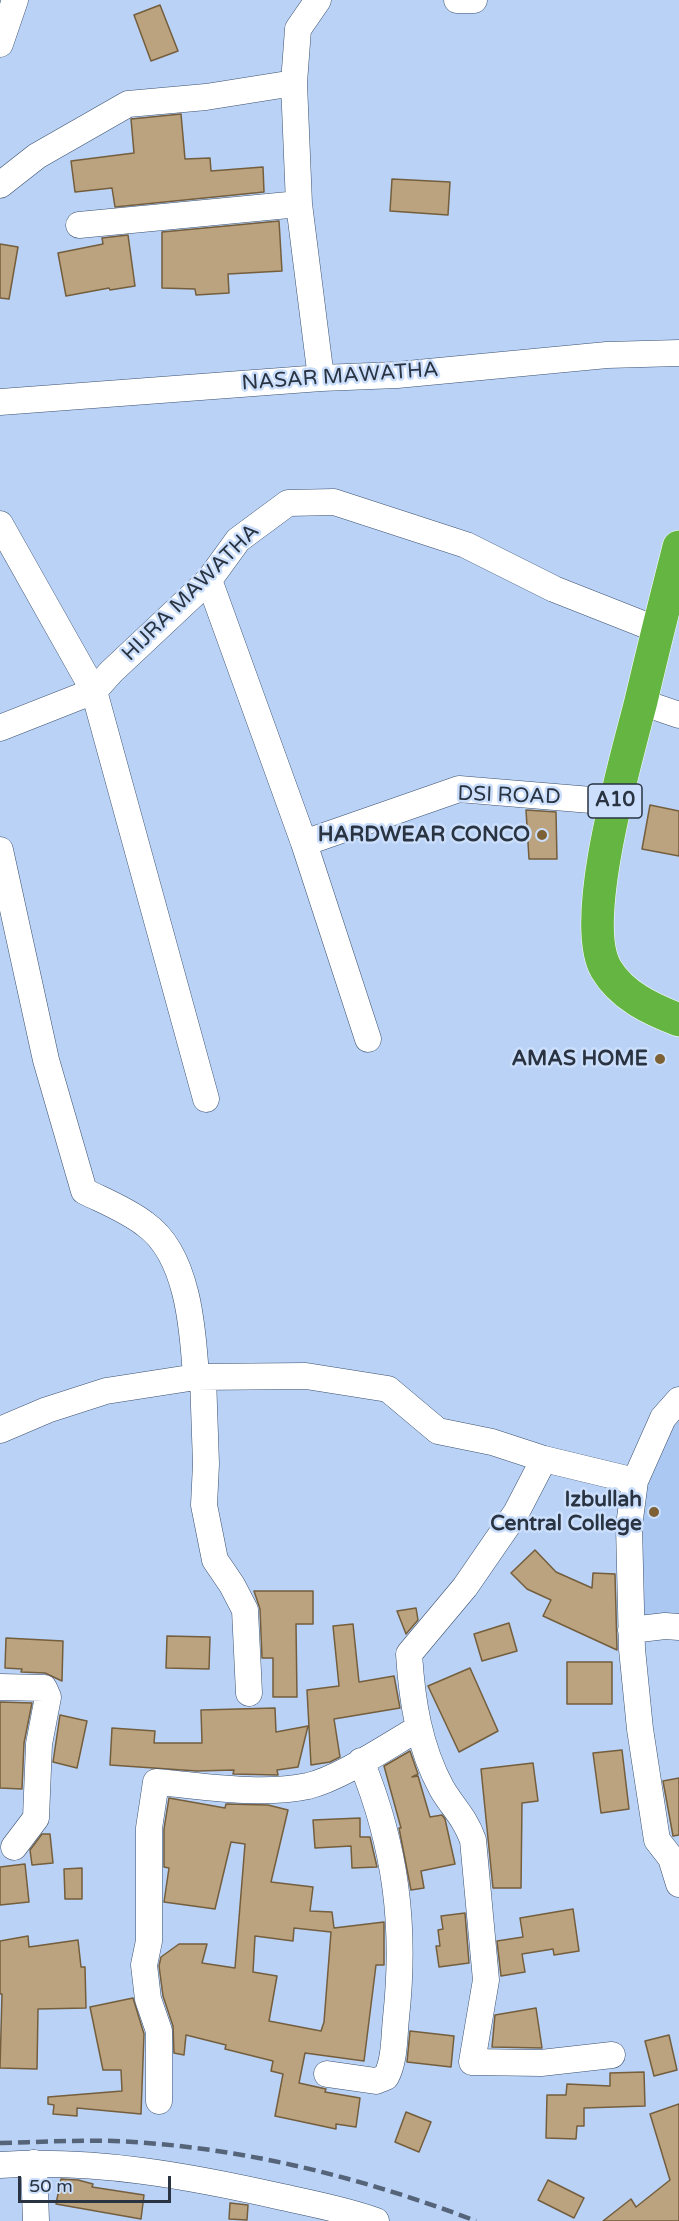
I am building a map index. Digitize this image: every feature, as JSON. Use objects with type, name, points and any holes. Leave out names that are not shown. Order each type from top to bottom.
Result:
[{"type":"highway","name":"A10","points":[[679,547],[615,802],[604,856],[598,939],[605,967],[624,992],[679,1020]]},
{"type":"street","points":[[0,44],[15,0]]},
{"type":"street","points":[[318,0],[298,29],[294,82],[299,204],[321,378]]},
{"type":"street","points":[[457,0],[474,0]]},
{"type":"street","points":[[0,185],[37,156],[128,104],[207,97],[294,82]]},
{"type":"street","points":[[79,225],[299,204]]},
{"type":"street","name":"NASAR MAWATHA","points":[[0,402],[321,378],[397,375],[607,355],[679,353]]},
{"type":"street","name":"HIJRA MAWATHA","points":[[0,728],[94,691],[111,672],[209,580],[238,540],[288,503],[334,502],[466,545],[554,589],[658,630]]},
{"type":"street","points":[[0,524],[94,691],[206,1100]]},
{"type":"street","points":[[209,580],[304,843],[368,1039]]},
{"type":"street","points":[[640,702],[679,715]]},
{"type":"street","name":"DSI ROAD","points":[[304,843],[459,789],[615,802]]},
{"type":"street","points":[[0,850],[46,1060],[84,1191],[147,1224],[170,1251],[192,1316],[206,1464],[204,1505],[215,1560],[245,1610],[249,1693]]},
{"type":"street","points":[[0,1430],[47,1410],[98,1394],[199,1377],[306,1376],[388,1389],[438,1431],[492,1442],[544,1459],[635,1481]]},
{"type":"street","points":[[679,1400],[663,1418],[635,1481],[630,1498],[629,1526],[631,1630],[640,1729],[657,1840],[670,1858],[679,1884]]},
{"type":"street","points":[[544,1459],[516,1513],[471,1577],[409,1654],[412,1704],[429,1761],[443,1790],[465,1819],[473,1840],[486,1980],[472,2062],[541,2063],[612,2055]]},
{"type":"street","points":[[631,1630],[665,1626],[679,1627]]},
{"type":"street","points":[[0,1687],[44,1688],[48,1697],[39,1744],[36,1818],[14,1847]]},
{"type":"street","points":[[159,2101],[159,2031],[148,1999],[144,1965],[148,1941],[149,1828],[156,1782],[238,1789],[308,1786],[361,1761],[419,1728]]},
{"type":"street","points":[[327,2074],[376,2081],[386,2076],[392,2055],[401,1970],[400,1918],[396,1880],[373,1790],[361,1761]]},
{"type":"street","points":[[34,2163],[36,2221]]},
{"type":"street","points":[[0,2165],[85,2164],[162,2173],[239,2187],[357,2214],[376,2221]]},
{"type":"shaded area","name":"Izbullah Central College","points":[[679,1400],[679,1627],[631,1630],[629,1526]]},
{"type":"building","points":[[160,5],[178,51],[151,61],[134,15]]},
{"type":"building","points":[[181,114],[185,159],[210,158],[211,171],[263,167],[264,192],[115,207],[112,188],[75,192],[71,161],[134,153],[131,119]]},
{"type":"building","points":[[392,179],[450,182],[448,215],[390,211]]},
{"type":"building","points":[[279,221],[282,271],[228,274],[229,293],[196,295],[195,289],[162,288],[162,232]]},
{"type":"building","points":[[128,235],[135,286],[66,296],[58,253],[103,244],[102,238]]},
{"type":"building","points":[[0,244],[18,247],[9,299],[0,298]]},
{"type":"building","points":[[650,805],[679,811],[679,856],[642,849]]},
{"type":"building","name":"HARDWEAR CONCO","points":[[526,810],[556,812],[557,859],[529,859]]},
{"type":"building","points":[[535,1550],[556,1572],[592,1588],[593,1573],[615,1574],[617,1650],[543,1616],[551,1600],[527,1589],[511,1573]]},
{"type":"building","points":[[254,1591],[313,1591],[313,1624],[296,1624],[297,1697],[273,1697],[273,1658],[262,1658],[260,1609]]},
{"type":"building","points":[[416,1608],[418,1620],[406,1634],[397,1611]]},
{"type":"building","points":[[509,1623],[517,1651],[482,1661],[474,1634]]},
{"type":"building","points":[[353,1624],[359,1682],[394,1676],[400,1708],[334,1719],[340,1757],[330,1762],[311,1765],[307,1690],[339,1686],[333,1626]]},
{"type":"building","points":[[167,1636],[210,1637],[209,1669],[166,1668]]},
{"type":"building","points":[[6,1638],[63,1641],[62,1681],[45,1673],[21,1672],[22,1669],[5,1668]]},
{"type":"building","points":[[567,1662],[612,1662],[612,1704],[567,1704]]},
{"type":"building","points":[[470,1668],[498,1731],[459,1752],[428,1686]]},
{"type":"building","points":[[0,1702],[32,1703],[24,1743],[22,1789],[0,1788]]},
{"type":"building","points":[[275,1708],[276,1732],[308,1726],[298,1767],[277,1770],[278,1775],[233,1774],[234,1770],[197,1771],[110,1765],[112,1728],[155,1731],[154,1743],[202,1743],[201,1710]]},
{"type":"building","points":[[60,1715],[87,1721],[77,1768],[53,1762]]},
{"type":"building","points":[[622,1750],[629,1809],[601,1813],[593,1753]]},
{"type":"building","points":[[410,1751],[418,1774],[412,1777],[418,1776],[430,1817],[442,1815],[445,1819],[455,1864],[421,1871],[424,1888],[411,1890],[399,1828],[401,1828],[384,1766]]},
{"type":"building","points":[[533,1763],[538,1801],[522,1803],[521,1888],[493,1888],[481,1769]]},
{"type":"building","points":[[679,1778],[679,1835],[673,1836],[663,1781]]},
{"type":"building","points":[[169,1798],[225,1808],[226,1804],[268,1805],[288,1810],[271,1882],[313,1887],[310,1911],[332,1912],[334,1928],[384,1922],[384,1965],[376,1965],[364,2061],[305,2053],[299,2083],[326,2089],[325,2092],[360,2098],[356,2127],[336,2124],[336,2129],[275,2116],[283,2074],[271,2071],[273,2061],[225,2049],[226,2045],[186,2035],[184,2055],[174,2053],[173,2026],[163,1996],[159,1966],[161,1957],[179,1944],[207,1944],[202,1963],[235,1968],[245,1844],[231,1842],[215,1909],[164,1902],[169,1868],[164,1867],[164,1829]],"holes":[[[294,1928],[331,1932],[324,2022],[321,2031],[269,2021],[277,1976],[253,1972],[255,1936],[293,1941]]]},
{"type":"building","points":[[360,1818],[360,1837],[370,1837],[377,1867],[352,1868],[351,1846],[315,1848],[313,1820]]},
{"type":"building","points":[[42,1834],[50,1834],[53,1863],[32,1865],[30,1850]]},
{"type":"building","points":[[25,1864],[29,1902],[0,1905],[0,1867]]},
{"type":"building","points":[[82,1868],[82,1899],[65,1899],[64,1869]]},
{"type":"building","points":[[573,1909],[579,1951],[554,1955],[553,1949],[522,1954],[525,1972],[501,1976],[497,1941],[523,1937],[520,1918]]},
{"type":"building","points":[[465,1913],[469,1963],[439,1967],[436,1946],[440,1946],[438,1930],[443,1929],[441,1916]]},
{"type":"building","points":[[28,1936],[29,1947],[78,1940],[81,1967],[85,1967],[86,2008],[38,2009],[37,2069],[0,2068],[2,1994],[0,1994],[0,1941]]},
{"type":"building","points":[[133,1998],[144,2034],[141,2114],[77,2108],[77,2116],[53,2114],[54,2105],[48,2104],[48,2097],[122,2091],[121,2070],[103,2070],[90,2007]]},
{"type":"building","points":[[536,2008],[542,2048],[492,2047],[495,2015]]},
{"type":"building","points":[[410,2031],[454,2036],[451,2067],[407,2062]]},
{"type":"building","points":[[669,2035],[677,2070],[654,2076],[645,2041]]},
{"type":"building","points":[[644,2072],[645,2106],[584,2108],[584,2126],[577,2126],[576,2139],[546,2138],[547,2095],[566,2095],[567,2084],[610,2086],[610,2073]]},
{"type":"building","points":[[679,2104],[679,2221],[603,2221],[631,2199],[636,2207],[670,2180],[650,2114]]},
{"type":"building","points":[[406,2112],[431,2122],[419,2152],[395,2142]]},
{"type":"building","points":[[61,2179],[78,2180],[93,2184],[92,2187],[144,2195],[141,2219],[56,2204]]},
{"type":"building","points":[[548,2180],[584,2198],[574,2218],[538,2200]]},
{"type":"building","points":[[230,2203],[248,2205],[247,2220],[229,2219]]},
{"type":"railway","points":[[0,2143],[114,2141],[207,2149],[298,2166],[344,2178],[433,2205],[476,2221]]},
{"type":"place","name":"HARDWEAR CONCO","points":[[542,835]]},
{"type":"place","name":"AMAS HOME","points":[[660,1059]]},
{"type":"place","name":"Izbullah Central College","points":[[654,1512]]}]
